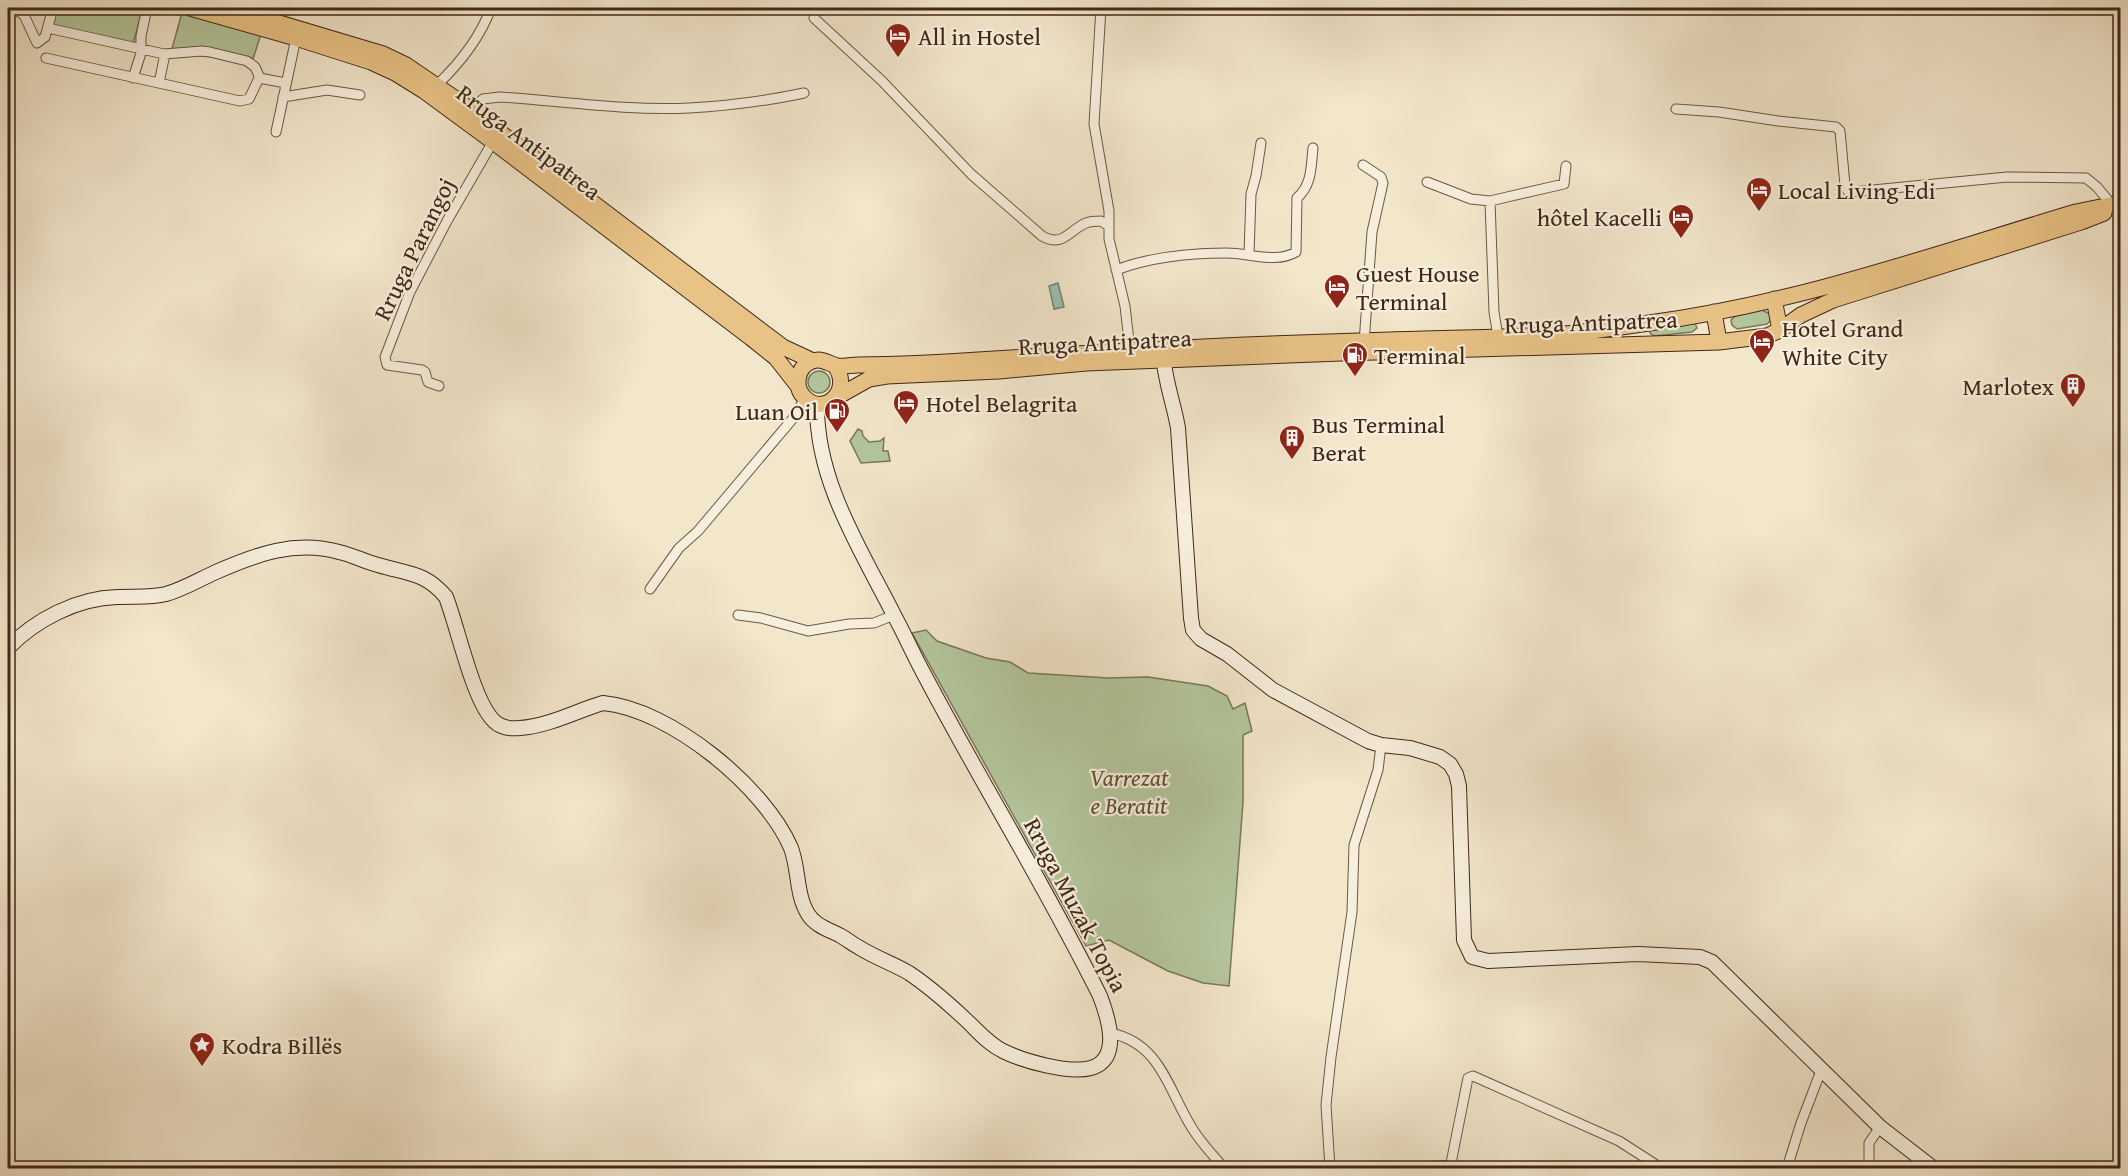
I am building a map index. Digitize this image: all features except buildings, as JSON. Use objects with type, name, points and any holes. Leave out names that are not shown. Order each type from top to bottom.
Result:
[{"type":"main road","name":"Rruga Antipatrea","points":[[190,8],[296,38],[371,62],[395,73],[496,136],[783,347],[813,361],[822,360],[835,366],[1086,363],[1163,355],[1498,337],[1548,341],[1714,312],[1810,292],[2076,212],[2116,204]]},
{"type":"main road","name":"Rruga Antipatrea","points":[[229,8],[383,54],[406,65],[437,85],[470,109],[496,136],[776,358],[807,396],[826,403],[869,379],[887,376],[1130,350],[1163,355]]},
{"type":"main road","name":"Rruga Antipatrea","points":[[1364,346],[1548,341],[1719,342],[1767,336],[1801,315],[1833,300],[2081,222],[2110,210],[2116,204]]},
{"type":"main road","points":[[1774,299],[1780,330]]},
{"type":"main road","points":[[1714,312],[1719,342]]},
{"type":"main road","points":[[807,396],[800,372],[805,365],[813,361]]},
{"type":"main road","points":[[834,398],[840,391],[842,382],[835,366]]},
{"type":"street","points":[[13,8],[24,15],[37,43],[45,37],[53,8]]},
{"type":"street","points":[[133,78],[141,49],[141,36],[147,8]]},
{"type":"street","points":[[437,85],[470,48],[491,8]]},
{"type":"street","points":[[1101,8],[1094,124],[1109,211],[1107,225],[1125,306],[1130,350]]},
{"type":"street","points":[[814,18],[882,81],[971,174],[1042,236],[1049,240],[1057,240],[1093,221],[1101,221],[1107,225]]},
{"type":"street","points":[[48,28],[165,54],[202,51],[238,59],[252,64],[260,78],[286,83]]},
{"type":"street","points":[[276,132],[296,38]]},
{"type":"street","points":[[159,83],[165,54]]},
{"type":"street","points":[[46,58],[244,101],[251,96],[256,81],[260,78]]},
{"type":"street","points":[[283,97],[327,90],[360,95]]},
{"type":"street","points":[[470,109],[483,99],[500,97],[627,107],[688,108],[756,102],[804,93]]},
{"type":"street","points":[[1676,109],[1719,112],[1836,127],[1840,131],[1845,185],[1847,190],[1852,192],[2007,177],[2086,178],[2116,204]]},
{"type":"street","name":"Rruga Parangoj","points":[[439,386],[428,382],[422,370],[387,364],[385,357],[410,292],[496,136]]},
{"type":"street","points":[[1249,255],[1251,194],[1261,143]]},
{"type":"street","points":[[1116,270],[1130,264],[1205,253],[1278,257],[1296,252],[1297,198],[1307,189],[1312,148]]},
{"type":"street","points":[[1363,165],[1381,177],[1383,183],[1372,232],[1364,346]]},
{"type":"street","points":[[1426,182],[1471,199],[1490,201],[1564,184],[1566,166]]},
{"type":"street","points":[[1490,201],[1494,312],[1498,337]]},
{"type":"street","points":[[1163,355],[1178,428],[1193,630],[1201,639],[1227,654],[1274,690],[1368,741],[1381,745],[1410,747],[1440,757],[1450,764],[1459,786],[1464,940],[1472,957],[1488,961],[1638,954],[1700,957],[1712,962],[1880,1126],[1933,1168]]},
{"type":"street","points":[[650,589],[679,548],[698,531],[795,416],[807,396]]},
{"type":"street","name":"Rruga Muzak Topia","points":[[8,648],[15,640],[56,613],[82,602],[110,597],[156,596],[169,593],[257,555],[278,549],[302,546],[337,551],[424,577],[436,585],[446,597],[476,689],[490,716],[500,726],[531,727],[603,703],[628,709],[670,727],[693,740],[720,762],[759,800],[778,824],[791,849],[801,897],[808,915],[820,926],[909,974],[964,1018],[997,1049],[1005,1053],[1059,1068],[1090,1068],[1100,1064],[1110,1046],[1108,1016],[1080,956],[924,676],[846,524],[824,461],[807,396]]},
{"type":"street","points":[[738,615],[761,618],[808,631],[849,624],[874,623],[894,615]]},
{"type":"street","points":[[1330,1168],[1326,1105],[1330,1057],[1352,912],[1354,845],[1378,770],[1381,745]]},
{"type":"street","points":[[1110,1033],[1121,1035],[1141,1045],[1162,1070],[1192,1129],[1224,1168]]},
{"type":"street","points":[[1787,1168],[1822,1068]]},
{"type":"street","points":[[1413,1168],[1450,1166],[1468,1078],[1473,1076],[1619,1141],[1661,1168]]},
{"type":"street","points":[[1869,1168],[1869,1143],[1880,1126]]},
{"type":"green space","points":[[56,8],[143,8],[133,44],[51,27]]},
{"type":"green space","points":[[183,9],[262,31],[252,62],[171,52]]},
{"type":"green space","points":[[1762,310],[1770,314],[1770,321],[1767,324],[1737,329],[1732,325],[1731,320],[1735,316]]},
{"type":"green space","points":[[1695,323],[1697,328],[1692,332],[1654,336],[1650,333],[1651,330]]},
{"type":"green space","points":[[819,371],[827,374],[830,382],[827,390],[819,393],[811,390],[808,382],[811,374]]},
{"type":"green space","points":[[858,429],[869,442],[880,441],[884,438],[883,451],[888,451],[890,461],[861,463],[850,441]]},
{"type":"green space","name":"Varrezat e Beratit","points":[[926,630],[937,641],[986,658],[1010,662],[1028,673],[1108,678],[1148,677],[1208,686],[1227,696],[1233,709],[1245,703],[1252,731],[1243,735],[1243,802],[1229,986],[1203,983],[1168,971],[1109,940],[1086,946],[912,633]]},
{"type":"water","points":[[1058,283],[1064,307],[1054,309],[1049,286]]},
{"type":"place","name":"All in Hostel","points":[[898,59]]},
{"type":"place","name":"Local Living Edi","points":[[1759,213]]},
{"type":"place","name":"hôtel Kacelli","points":[[1681,240]]},
{"type":"place","name":"Guest House Terminal","points":[[1337,310]]},
{"type":"place","name":"Hotel Grand White City","points":[[1762,365]]},
{"type":"place","name":"Terminal","points":[[1355,378]]},
{"type":"place","name":"Marlotex","points":[[2073,409]]},
{"type":"place","name":"Hotel Belagrita","points":[[906,426]]},
{"type":"place","name":"Luan Oil","points":[[837,434]]},
{"type":"place","name":"Bus Terminal Berat","points":[[1292,461]]},
{"type":"place","name":"Kodra Billës","points":[[202,1068]]}]
